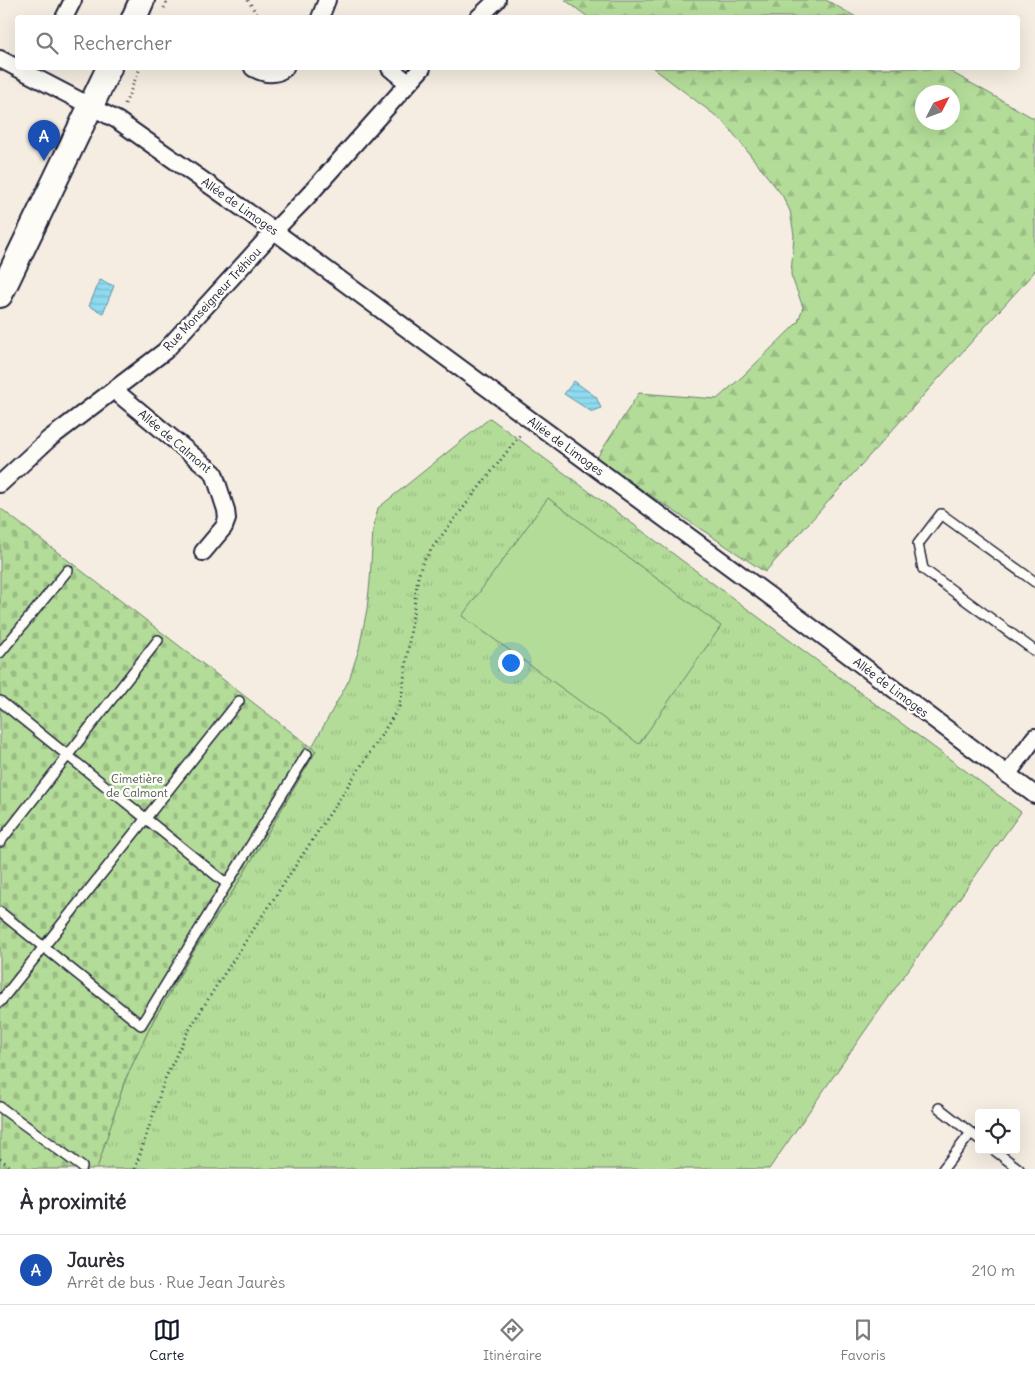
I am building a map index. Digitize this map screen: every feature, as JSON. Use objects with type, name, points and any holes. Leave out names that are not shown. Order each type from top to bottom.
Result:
[{"type":"main road","points":[[135,15],[142,0]]},
{"type":"main road","points":[[0,295],[108,70]]},
{"type":"street","points":[[66,15],[73,0]]},
{"type":"street","points":[[321,15],[328,0]]},
{"type":"street","points":[[481,15],[497,0]]},
{"type":"street","name":"Allée de Limoges","points":[[0,59],[15,64]]},
{"type":"street","points":[[258,70],[274,73],[282,70]]},
{"type":"street","points":[[392,70],[408,83]]},
{"type":"street","name":"Rue Monseigneur Tréhiou","points":[[0,484],[49,440],[165,351],[307,197],[420,70]]},
{"type":"street","name":"Allée de Limoges","points":[[36,72],[117,120],[274,231],[775,600],[1035,795]]},
{"type":"street","name":"Allée de Calmont","points":[[114,390],[214,473],[227,519],[224,527],[203,552]]},
{"type":"street","points":[[1007,774],[1035,737]]},
{"type":"lane","points":[[1035,582],[941,514],[918,544],[923,569],[1035,651]]},
{"type":"lane","points":[[0,653],[68,570]]},
{"type":"lane","points":[[0,842],[158,640]]},
{"type":"lane","points":[[0,701],[227,884]]},
{"type":"lane","points":[[0,1002],[239,701]]},
{"type":"lane","points":[[0,912],[141,1025],[307,754]]},
{"type":"lane","points":[[0,1107],[82,1167]]},
{"type":"lane","points":[[939,1108],[975,1136],[943,1169]]},
{"type":"lane","points":[[999,1154],[1019,1169]]},
{"type":"path","points":[[248,0],[257,15]]},
{"type":"path","points":[[117,120],[139,70]]},
{"type":"path","points":[[135,1169],[165,1079],[186,1035],[384,732],[398,707],[404,684],[418,578],[422,564],[432,548],[531,421]]},
{"type":"path","points":[[0,1159],[14,1169]]},
{"type":"green space","points":[[565,0],[826,0],[852,15],[585,15]]},
{"type":"green space","points":[[656,70],[948,70],[1035,119],[1035,271],[765,572],[596,459],[639,393],[717,399],[798,322],[803,307],[791,275],[794,235],[790,211],[782,195],[724,122]]},
{"type":"green space","points":[[490,418],[1021,812],[769,1169],[97,1169],[125,1080],[153,1021],[316,751],[312,747],[349,680],[359,649],[367,609],[373,530],[378,508]]},
{"type":"green space","points":[[548,498],[721,626],[639,744],[462,616]]},
{"type":"green space","name":"Cimetière de Calmont","points":[[0,508],[316,751],[153,1021],[125,1080],[97,1169],[0,1169]]},
{"type":"water","points":[[100,280],[114,286],[103,313],[89,306]]},
{"type":"water","points":[[574,381],[596,397],[601,408],[592,412],[564,394]]},
{"type":"place","name":"Jaurès","points":[[44,161]]}]
